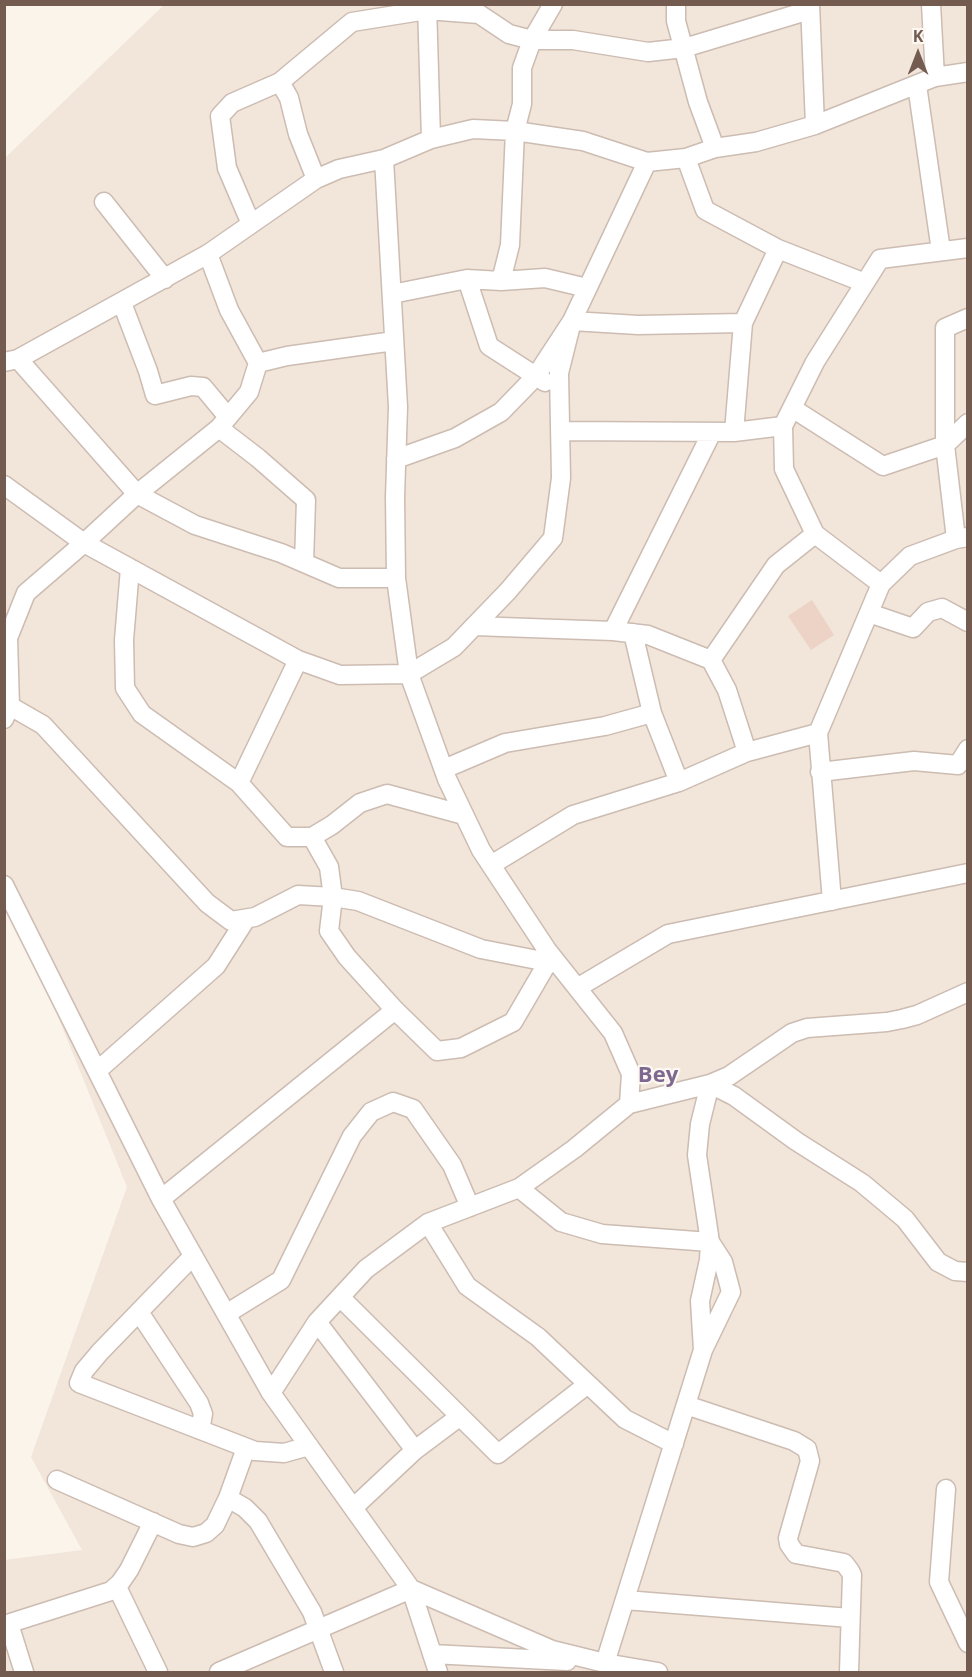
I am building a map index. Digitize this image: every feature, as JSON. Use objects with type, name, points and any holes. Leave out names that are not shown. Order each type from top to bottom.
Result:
[{"type":"street","points":[[501,281],[510,245],[515,131],[522,104],[522,68],[532,40],[552,4]]},
{"type":"street","points":[[676,4],[676,21],[698,102],[715,148]]},
{"type":"street","points":[[931,4],[934,77]]},
{"type":"street","points":[[427,7],[431,139]]},
{"type":"street","points":[[251,224],[226,168],[220,116],[232,103],[280,82],[352,22],[427,7],[479,14],[509,34],[532,40],[573,40],[648,52],[684,48],[810,7],[815,126]]},
{"type":"street","points":[[396,578],[339,578],[281,553],[195,525],[137,494],[11,360],[122,303],[208,254],[316,179],[339,169],[384,159],[431,139],[473,129],[515,131],[583,141],[647,162],[686,158],[715,148],[756,142],[815,126],[934,77],[968,72]]},
{"type":"street","points":[[280,82],[289,98],[298,134],[316,179]]},
{"type":"street","points":[[917,85],[942,251]]},
{"type":"street","points":[[686,158],[705,210],[778,249],[865,283]]},
{"type":"street","points":[[384,159],[398,407],[396,578],[409,675],[444,769],[481,850],[553,963],[614,1033],[631,1074],[629,1104]]},
{"type":"street","points":[[396,459],[455,438],[501,412],[536,376],[572,321],[647,162]]},
{"type":"street","points":[[104,202],[165,279]]},
{"type":"street","points":[[881,584],[815,534],[784,469],[783,426],[815,362],[880,259],[968,248]]},
{"type":"street","points":[[734,432],[743,324],[778,249]]},
{"type":"street","points":[[4,611],[223,422],[249,392],[258,363],[230,310],[208,254]]},
{"type":"street","points":[[392,294],[467,279],[501,281],[545,278],[587,288]]},
{"type":"street","points":[[467,279],[489,346],[559,393]]},
{"type":"street","points":[[122,303],[155,395],[191,386],[203,387],[223,422],[258,458],[306,500],[304,563]]},
{"type":"street","points":[[832,901],[818,733],[881,584],[910,556],[962,538],[945,446],[945,328],[968,318]]},
{"type":"street","points":[[572,321],[638,325],[743,324]]},
{"type":"street","points":[[4,485],[84,543],[298,660],[340,675],[409,675],[454,647],[508,591],[553,538],[561,478],[559,373],[572,321]]},
{"type":"street","points":[[258,363],[288,356],[394,341]]},
{"type":"street","points":[[792,408],[883,466],[945,446],[968,423]]},
{"type":"street","points":[[560,431],[734,432],[783,426]]},
{"type":"street","points":[[613,631],[712,432]]},
{"type":"street","points":[[711,660],[776,565],[815,534]]},
{"type":"street","points":[[130,568],[124,640],[125,688],[142,714],[239,783],[287,837],[312,837],[360,803],[387,794],[464,815]]},
{"type":"street","points":[[26,593],[8,638],[7,713],[43,725],[207,903],[231,921],[255,917],[298,895],[333,897],[358,901],[481,948],[553,963]]},
{"type":"street","points":[[869,613],[913,628],[928,612],[942,608],[968,622]]},
{"type":"street","points":[[474,626],[613,631],[648,635],[711,660],[727,690],[747,752]]},
{"type":"street","points":[[633,633],[652,712],[679,782]]},
{"type":"street","points":[[239,783],[298,660]]},
{"type":"street","points":[[444,769],[505,743],[605,726],[652,712]]},
{"type":"street","points":[[491,865],[573,815],[679,782],[747,752],[818,733]]},
{"type":"street","points":[[820,772],[914,762],[964,764]]},
{"type":"street","points":[[312,837],[329,867],[333,897],[329,931],[347,957],[395,1010],[438,1051],[461,1048],[513,1022],[553,963]]},
{"type":"street","points":[[577,988],[668,934],[968,873]]},
{"type":"street","points":[[4,885],[161,1198],[271,1393],[411,1589],[438,1672]]},
{"type":"street","points":[[97,1071],[216,966],[246,919]]},
{"type":"street","points":[[271,1393],[317,1322],[366,1269],[428,1223],[519,1188],[574,1149],[629,1104],[710,1084],[746,1066],[792,1033],[820,1026],[873,1024],[902,1019],[917,1015],[968,992]]},
{"type":"street","points":[[161,1198],[395,1010]]},
{"type":"street","points":[[703,1350],[700,1301],[709,1260],[710,1242],[697,1155],[700,1124],[710,1084]]},
{"type":"street","points":[[710,1084],[734,1096],[796,1141],[862,1183],[905,1219],[938,1262],[955,1271],[968,1272]]},
{"type":"street","points":[[226,1314],[281,1280],[352,1137],[371,1112],[393,1102],[413,1108],[452,1165],[470,1207]]},
{"type":"street","points":[[519,1188],[561,1222],[602,1233],[710,1242]]},
{"type":"street","points":[[428,1223],[467,1286],[538,1337],[625,1419],[674,1444]]},
{"type":"street","points":[[605,1663],[703,1350],[730,1292],[723,1262],[710,1242]]},
{"type":"street","points":[[193,1256],[100,1352],[84,1371],[79,1383],[264,1453],[284,1454],[309,1446]]},
{"type":"street","points":[[340,1297],[498,1454],[588,1384]]},
{"type":"street","points":[[139,1312],[199,1403],[202,1414],[200,1430]]},
{"type":"street","points":[[317,1322],[415,1450]]},
{"type":"street","points":[[686,1405],[794,1441],[807,1449],[810,1461],[788,1538],[789,1544],[796,1554],[839,1562],[847,1566],[852,1575],[849,1672]]},
{"type":"street","points":[[353,1508],[415,1450],[459,1417]]},
{"type":"street","points":[[57,1480],[186,1536],[201,1535],[215,1525],[228,1498],[246,1448]]},
{"type":"street","points":[[946,1489],[939,1582],[968,1643]]},
{"type":"street","points":[[228,1498],[245,1508],[258,1521],[312,1612],[334,1672]]},
{"type":"street","points":[[24,1672],[7,1624],[105,1593],[117,1587],[129,1570],[153,1522]]},
{"type":"street","points":[[117,1587],[158,1672]]},
{"type":"street","points":[[222,1672],[411,1589],[552,1650],[605,1663],[658,1672]]},
{"type":"street","points":[[625,1600],[850,1618]]},
{"type":"street","points":[[432,1654],[526,1666],[605,1663]]},
{"type":"shaded area","points":[[164,5],[967,5],[967,1672],[5,1672],[4,1560],[82,1550],[31,1457],[127,1187],[5,886],[5,158]]},
{"type":"building","points":[[812,600],[834,635],[811,650],[788,616]]},
{"type":"district","name":"Bey","points":[[658,1076]]}]
